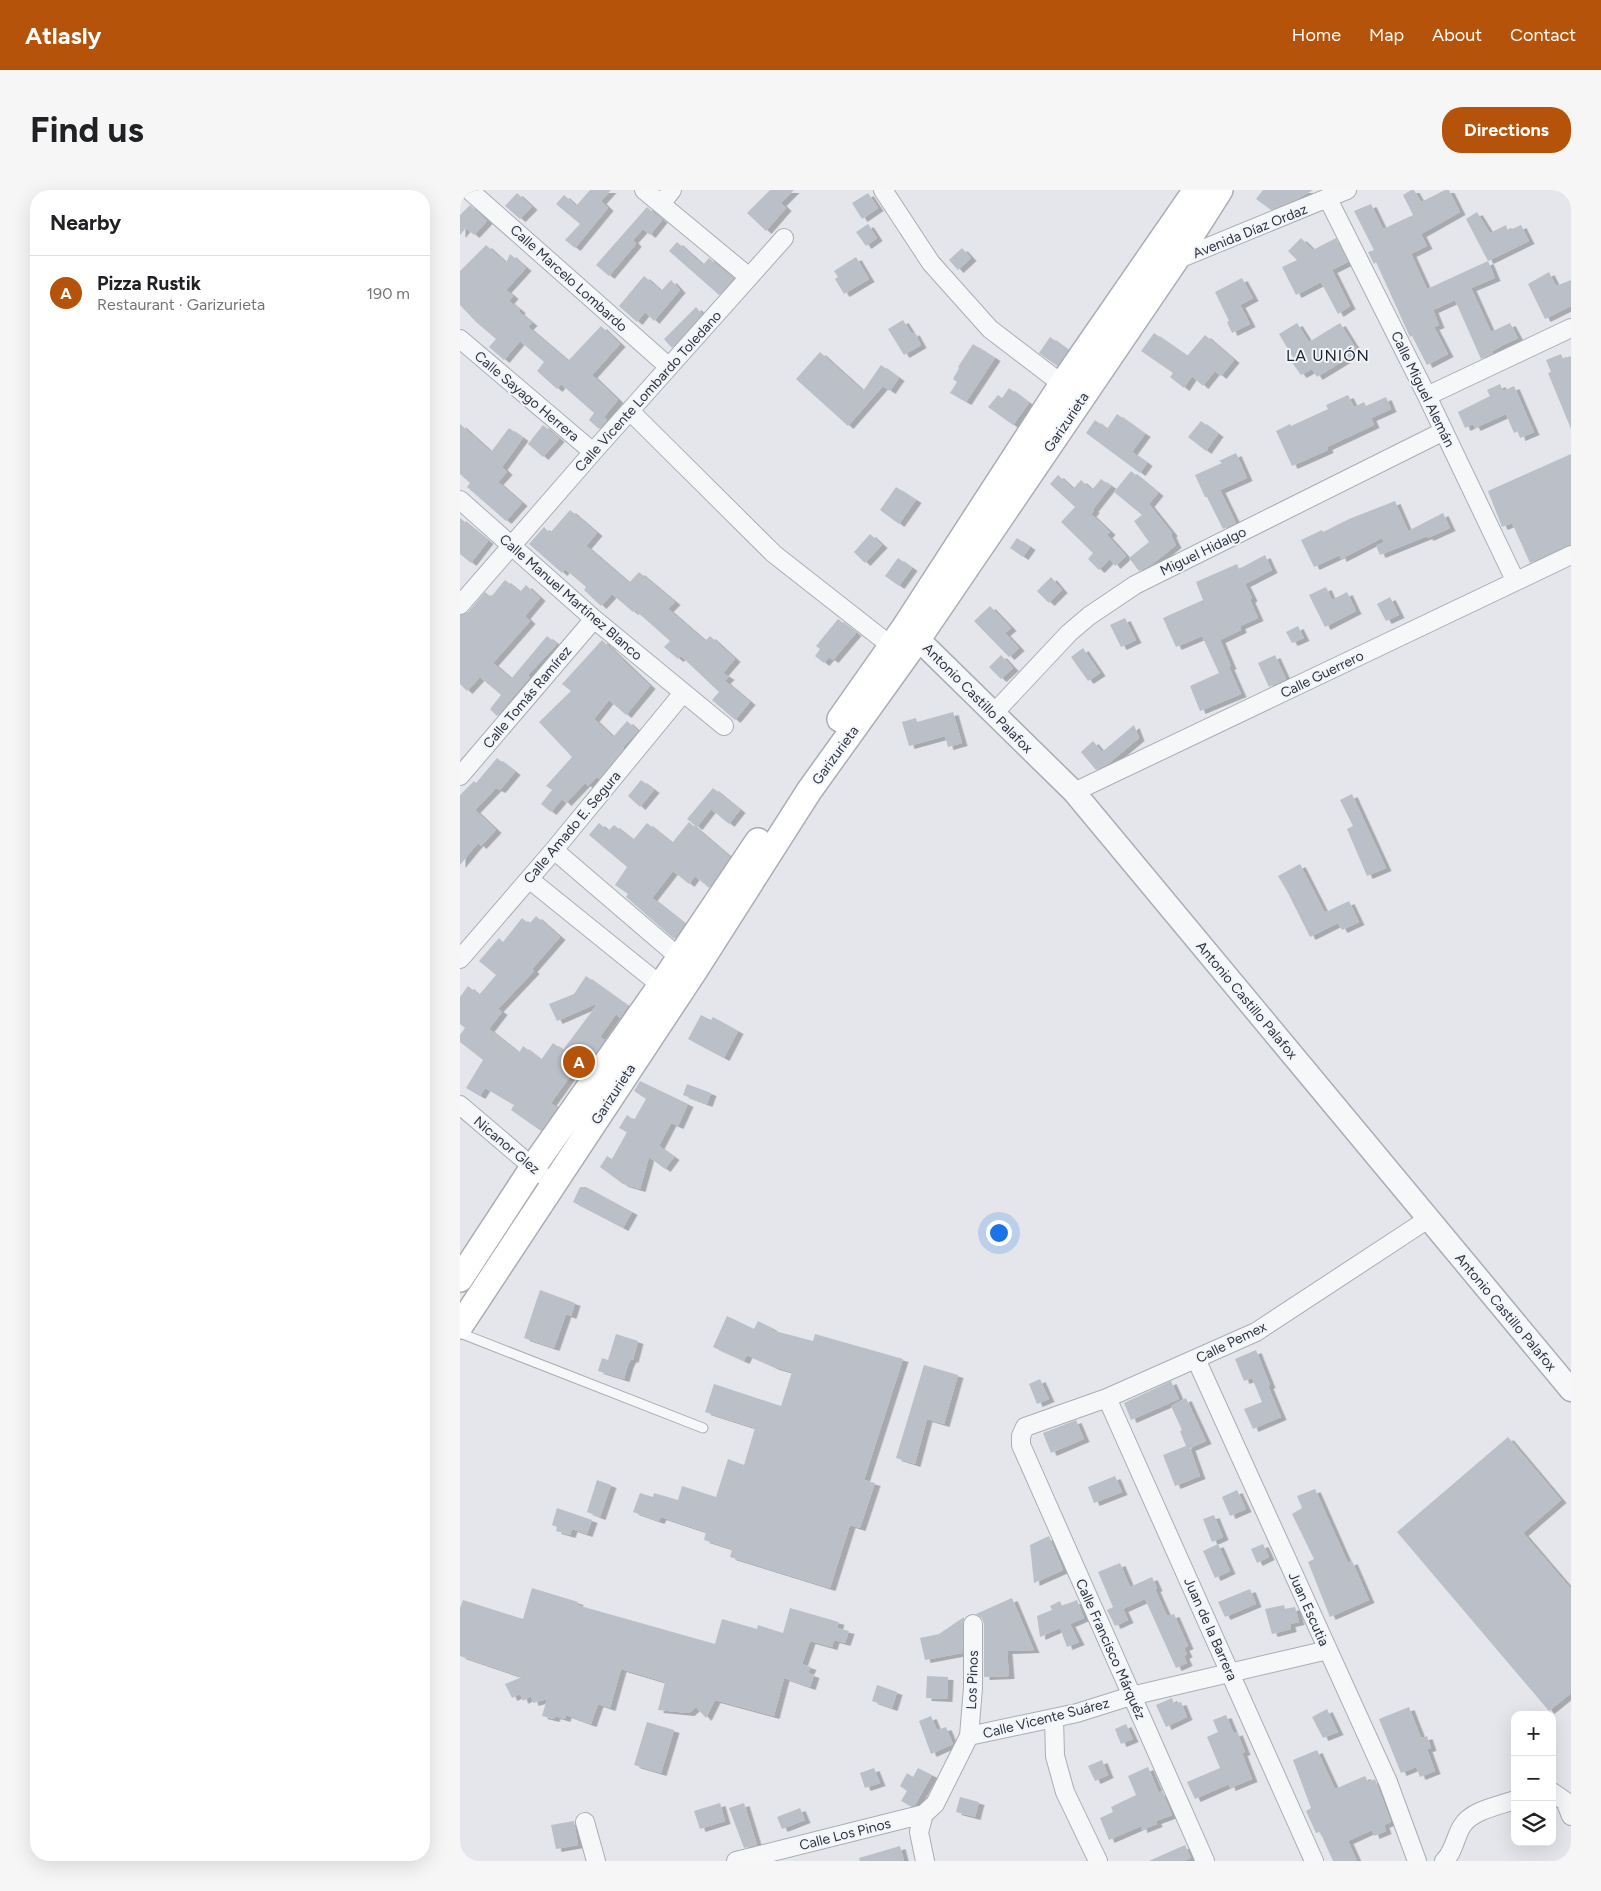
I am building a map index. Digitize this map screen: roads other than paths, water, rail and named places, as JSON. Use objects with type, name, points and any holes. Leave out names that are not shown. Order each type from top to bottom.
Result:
[{"type":"main road","name":"Garizurieta","points":[[460,1279],[533,1167],[668,992],[809,791],[904,643],[1164,257],[1196,190]]},
{"type":"main road","name":"Garizurieta","points":[[904,643],[1062,384],[1220,190]]},
{"type":"main road","name":"Garizurieta","points":[[460,1326],[554,1185],[668,992]]},
{"type":"street","name":"Calle Marcelo Lombardo","points":[[470,190],[669,367]]},
{"type":"street","points":[[644,190],[750,277]]},
{"type":"street","points":[[661,204],[672,190]]},
{"type":"street","points":[[883,190],[932,263],[990,329],[1062,384]]},
{"type":"street","name":"Avenida Díaz Ordaz","points":[[1164,257],[1328,199],[1346,190]]},
{"type":"street","name":"Calle Miguel Alemán","points":[[1328,199],[1444,431],[1515,580]]},
{"type":"street","name":"Calle Vicente Lombardo Toledano","points":[[460,605],[593,452],[784,238]]},
{"type":"street","points":[[1426,396],[1571,328]]},
{"type":"street","name":"Calle Sayago Herrera","points":[[460,339],[593,452]]},
{"type":"street","points":[[630,411],[774,554],[904,643]]},
{"type":"street","name":"Miguel Hidalgo","points":[[993,714],[1069,633],[1089,616],[1135,585],[1444,431]]},
{"type":"street","name":"Calle Manuel Martínez Blanco","points":[[460,500],[594,619],[724,726]]},
{"type":"street","name":"Calle Guerrero","points":[[1074,792],[1221,723],[1515,580],[1571,555]]},
{"type":"street","name":"Calle Tomás Ramírez","points":[[460,776],[594,619]]},
{"type":"street","name":"Antonio Castillo Palafox","points":[[904,643],[993,714],[1074,792],[1571,1390]]},
{"type":"street","name":"Calle Amado E. Segura","points":[[460,959],[554,850],[683,693]]},
{"type":"street","points":[[554,850],[687,964]]},
{"type":"street","points":[[529,879],[668,992]]},
{"type":"street","name":"Nicanor Glez","points":[[460,1105],[554,1185]]},
{"type":"street","name":"Calle Pemex","points":[[1021,1436],[1025,1428],[1107,1398],[1256,1332],[1428,1218]]},
{"type":"street","name":"Juan Escutia","points":[[1196,1358],[1388,1782],[1417,1861]]},
{"type":"street","name":"Juan de la Barrera","points":[[1107,1398],[1314,1861]]},
{"type":"street","name":"Calle Francisco Márquéz","points":[[1021,1436],[1021,1445],[1205,1861]]},
{"type":"street","name":"Los Pinos","points":[[924,1814],[935,1804],[969,1736],[973,1688],[974,1624]]},
{"type":"street","name":"Calle Vicente Suárez","points":[[969,1736],[1077,1713],[1131,1696],[1328,1650]]},
{"type":"street","points":[[1054,1718],[1055,1756],[1066,1792],[1098,1861]]},
{"type":"street","points":[[1556,1795],[1565,1801],[1571,1816]]},
{"type":"street","points":[[1444,1861],[1449,1856],[1462,1826],[1470,1817],[1512,1801]]},
{"type":"street","points":[[924,1814],[919,1832],[924,1861]]},
{"type":"street","name":"Calle Los Pinos","points":[[736,1861],[924,1814]]},
{"type":"street","points":[[585,1822],[596,1861]]},
{"type":"lane","points":[[460,1333],[702,1428]]},
{"type":"place","name":"Pizza Rustik","points":[[579,1062]]},
{"type":"district","name":"LA UNIÓN","points":[[1328,355]]}]
